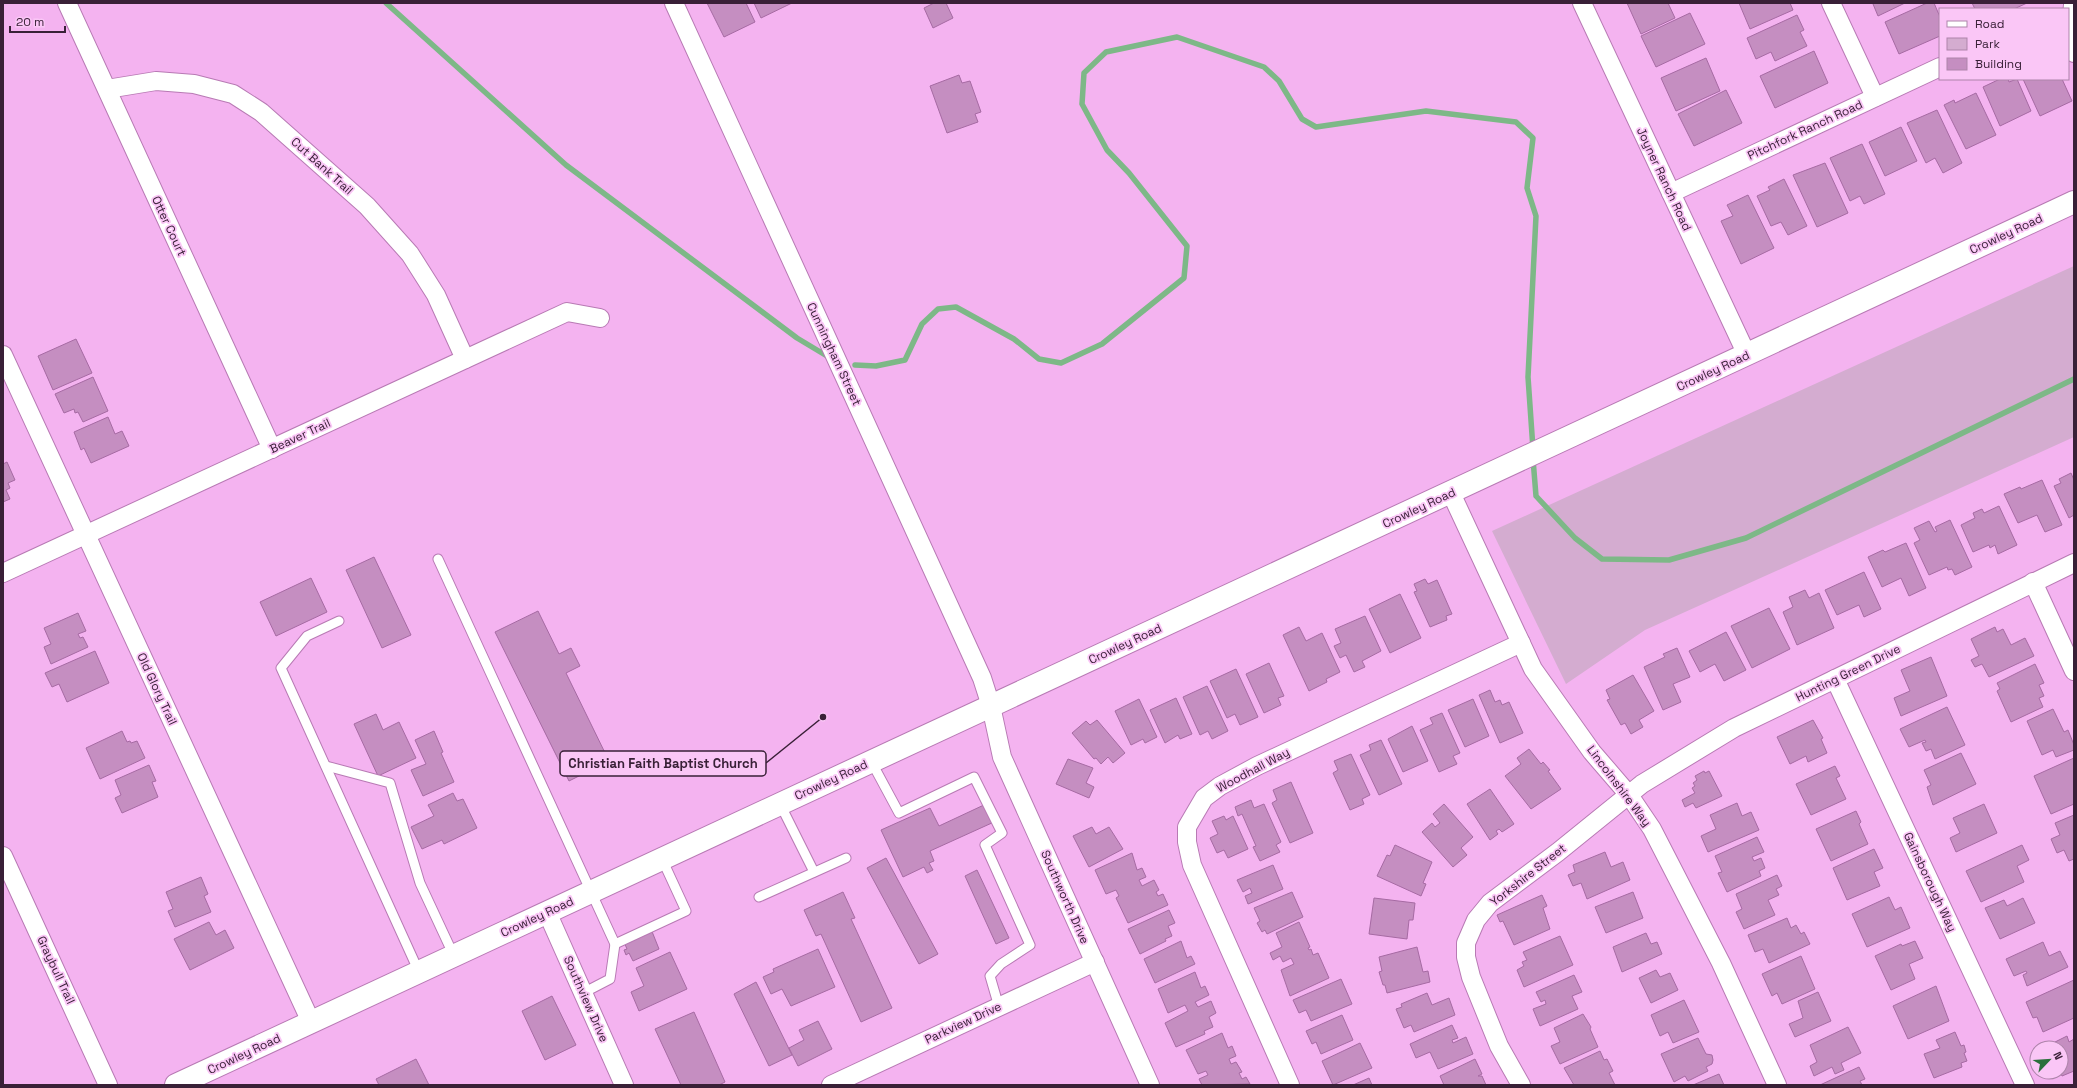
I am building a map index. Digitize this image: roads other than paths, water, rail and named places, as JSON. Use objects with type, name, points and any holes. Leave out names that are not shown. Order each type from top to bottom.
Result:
[{"type":"main road","name":"Crowley Road","points":[[176,1085],[1510,466],[2074,202]]},
{"type":"street","name":"Otter Court","points":[[67,3],[272,449]]},
{"type":"street","name":"Cunningham Street","points":[[674,3],[982,678],[991,706]]},
{"type":"street","name":"Joyner Ranch Road","points":[[1582,3],[1746,355]]},
{"type":"street","points":[[1831,3],[1875,97]]},
{"type":"street","points":[[2071,5],[2070,42],[2074,53]]},
{"type":"street","name":"Pitchfork Ranch Road","points":[[1671,193],[1939,67]]},
{"type":"street","name":"Cut Bank Trail","points":[[107,89],[156,81],[194,84],[233,94],[261,112],[367,206],[410,254],[436,295],[465,359]]},
{"type":"street","name":"Beaver Trail","points":[[3,574],[567,312],[600,318]]},
{"type":"street","name":"Old Glory Trail","points":[[3,355],[311,1022]]},
{"type":"street","name":"Lincolnshire Way","points":[[1451,493],[1533,669],[1592,752],[1628,795],[1652,829],[1717,956],[1777,1085]]},
{"type":"street","name":"Hunting Green Drive","points":[[1628,795],[1642,784],[1734,728],[2074,563]]},
{"type":"street","points":[[2033,582],[2074,671]]},
{"type":"street","name":"Woodhall Way","points":[[1290,1085],[1192,865],[1187,842],[1187,827],[1204,798],[1226,783],[1257,766],[1521,643]]},
{"type":"street","name":"Gainsborough Way","points":[[1835,678],[2025,1085]]},
{"type":"street","name":"Southworth Drive","points":[[991,706],[1002,758],[1150,1085]]},
{"type":"street","name":"Yorkshire Street","points":[[1521,1085],[1499,1046],[1471,977],[1466,957],[1466,943],[1476,920],[1490,903],[1558,852],[1628,795]]},
{"type":"street","name":"Graybull Trail","points":[[3,856],[108,1085]]},
{"type":"street","name":"Southview Drive","points":[[547,912],[624,1085]]},
{"type":"street","name":"Parkview Drive","points":[[831,1085],[1095,962]]},
{"type":"lane","points":[[438,559],[615,944],[610,979],[583,993]]},
{"type":"lane","points":[[339,620],[307,636],[281,668],[419,972]]},
{"type":"lane","points":[[872,761],[899,814],[974,777],[1002,833],[985,845],[1030,945],[1001,964],[990,976],[999,1007]]},
{"type":"lane","points":[[326,766],[390,783],[420,883],[454,956]]},
{"type":"lane","points":[[780,804],[814,872]]},
{"type":"lane","points":[[759,897],[846,858]]},
{"type":"lane","points":[[615,944],[686,911],[662,859]]},
{"type":"waterway","points":[[386,3],[566,165],[797,338],[827,356]]},
{"type":"waterway","points":[[855,365],[876,366],[905,360],[922,324],[938,309],[956,307],[1014,339],[1039,359],[1061,363],[1102,344],[1184,278],[1187,246],[1129,173],[1107,150],[1082,104],[1084,73],[1106,52],[1177,37],[1264,67],[1279,81],[1302,119],[1316,127],[1426,111],[1516,122],[1533,138],[1527,188],[1536,216],[1528,377],[1533,449]]},
{"type":"waterway","points":[[1533,459],[1536,496],[1575,538],[1602,559],[1669,560],[1746,538],[2074,379]]},
{"type":"place","name":"Christian Faith Baptist Church","points":[[823,717]]}]
